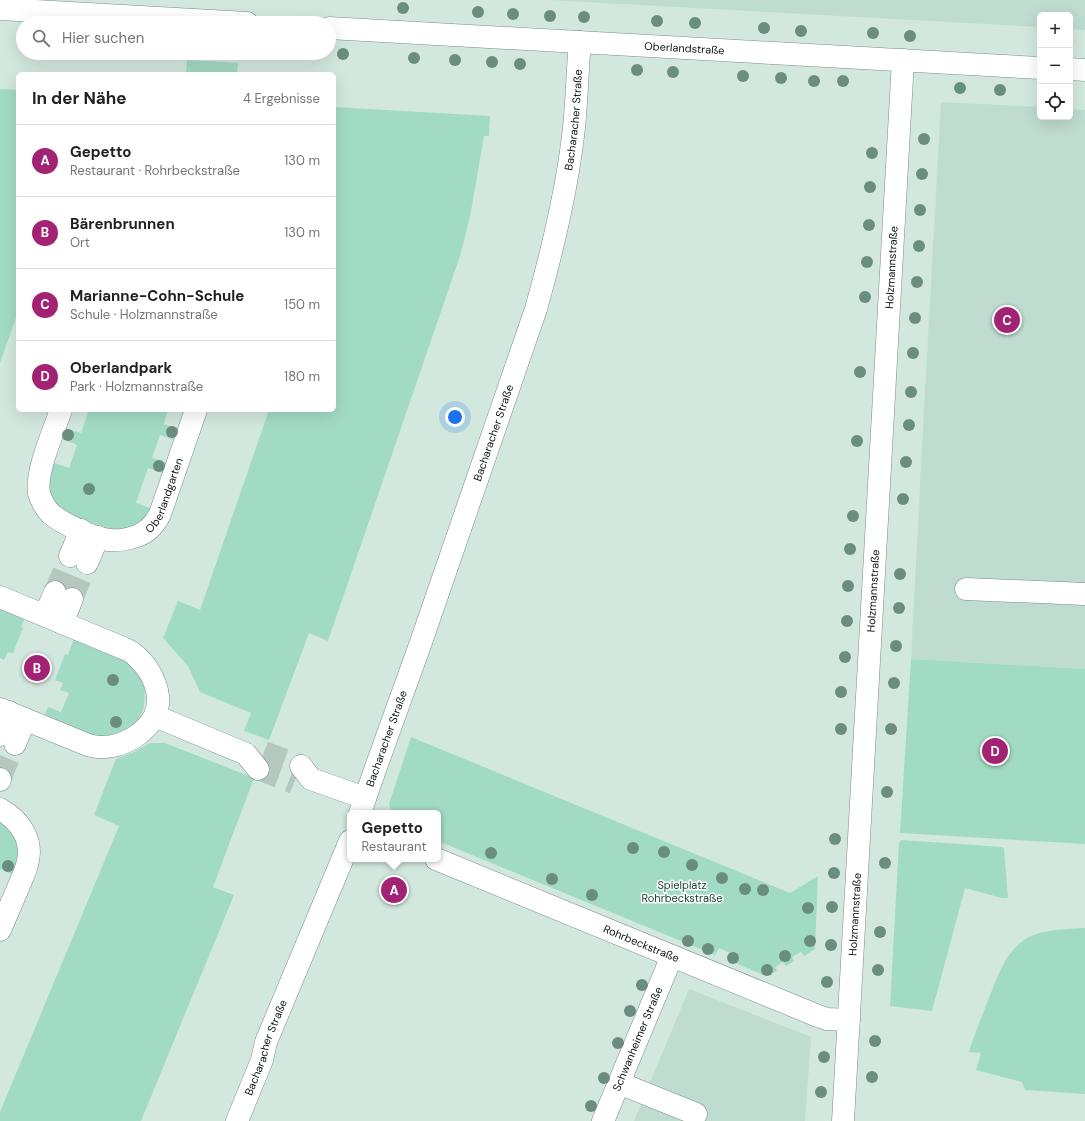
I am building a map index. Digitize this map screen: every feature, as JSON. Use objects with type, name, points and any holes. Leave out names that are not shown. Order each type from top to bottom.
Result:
[{"type":"street","points":[[0,9],[124,16]]},
{"type":"street","name":"Oberlandstraße","points":[[336,28],[1037,68]]},
{"type":"street","name":"Bacharacher Straße","points":[[363,805],[536,309],[561,214],[574,134],[580,42]]},
{"type":"street","name":"Holzmannstraße","points":[[843,1121],[903,60]]},
{"type":"street","points":[[1073,69],[1085,70]]},
{"type":"street","name":"Oberlandgarten","points":[[60,412],[39,476],[39,491],[43,504],[50,513],[69,526],[110,540],[137,536],[148,530],[155,523],[160,514],[195,412]]},
{"type":"street","points":[[78,560],[89,534]]},
{"type":"street","points":[[966,589],[1085,594]]},
{"type":"street","points":[[53,619],[63,596]]},
{"type":"street","points":[[0,597],[123,648],[135,655],[146,665],[152,674],[156,685],[158,703],[154,716],[149,724],[129,741],[115,746],[100,747],[88,745],[12,713],[8,739]]},
{"type":"street","points":[[154,716],[256,758]]},
{"type":"street","points":[[302,776],[363,805]]},
{"type":"street","points":[[0,809],[18,823],[27,836],[29,851],[27,865],[0,930]]},
{"type":"street","name":"Bacharacher Straße","points":[[237,1121],[262,1060],[266,1042],[347,848]]},
{"type":"street","name":"Rohrbeckstraße","points":[[441,861],[818,1016],[827,1019],[849,1020]]},
{"type":"street","name":"Schwanheimer Straße","points":[[604,1121],[672,956]]},
{"type":"street","points":[[619,1083],[696,1114]]},
{"type":"shaded area","points":[[548,0],[1085,0],[1085,30],[1073,29],[1073,12],[1037,12],[1037,27]]},
{"type":"shaded area","points":[[941,102],[1037,107],[1037,120],[1073,120],[1073,109],[1085,110],[1085,669],[911,659]]},
{"type":"shaded area","points":[[689,989],[811,1037],[805,1121],[634,1121]]},
{"type":"green space","points":[[187,60],[238,63],[237,72],[186,72]]},
{"type":"green space","points":[[0,89],[16,90],[16,318],[0,363]]},
{"type":"green space","points":[[336,107],[490,116],[489,136],[484,136],[470,217],[460,256],[328,641],[309,633],[269,740],[244,731],[251,713],[200,692],[188,666],[163,638],[178,601],[200,610],[268,412],[336,412]]},
{"type":"green space","points":[[88,412],[167,412],[164,424],[180,430],[177,441],[160,435],[152,458],[169,464],[165,474],[148,468],[136,503],[153,509],[136,528],[113,530],[66,514],[62,512],[47,492],[51,462],[69,468],[77,445],[60,438],[63,427],[81,433]]},
{"type":"green space","points":[[0,608],[25,618],[21,627],[23,628],[13,653],[8,652],[4,660],[0,658]]},
{"type":"green space","points":[[74,638],[128,662],[136,670],[144,685],[144,707],[140,717],[135,725],[122,733],[105,737],[91,735],[44,716],[48,707],[61,712],[69,693],[60,690],[63,683],[55,680],[65,654],[68,655]]},
{"type":"green space","points":[[911,659],[1085,669],[1085,844],[900,833]]},
{"type":"green space","name":"Spielplatz Rohrbeckstraße","points":[[411,737],[790,893],[818,876],[815,949],[804,956],[801,952],[792,957],[794,961],[786,966],[783,962],[775,967],[777,971],[766,976],[728,960],[730,953],[719,948],[715,955],[441,842],[441,810],[391,810],[389,804]]},
{"type":"green space","points":[[150,743],[165,743],[254,778],[213,887],[234,895],[141,1121],[0,1121],[0,1112],[119,826],[94,815],[116,759],[134,752]]},
{"type":"green space","points":[[0,821],[11,827],[21,847],[14,875],[0,869]]},
{"type":"green space","points":[[901,840],[1004,848],[1008,898],[1002,898],[965,888],[932,1011],[890,1006],[899,843]]},
{"type":"green space","points":[[1085,928],[1085,1094],[1025,1090],[1022,1082],[976,1070],[981,1053],[969,1052],[994,984],[1008,956],[1022,941],[1031,936],[1044,932]]},
{"type":"tunnel","points":[[55,592],[70,556]]},
{"type":"tunnel","points":[[72,599],[87,563]]},
{"type":"tunnel","points":[[0,779],[15,744]]},
{"type":"tunnel","points":[[264,752],[301,766]]},
{"type":"tunnel","points":[[258,769],[294,783]]},
{"type":"place","name":"Marianne-Cohn-Schule","points":[[1007,320]]},
{"type":"place","name":"Bärenbrunnen","points":[[37,668]]},
{"type":"place","name":"Oberlandpark","points":[[995,751]]},
{"type":"place","name":"Gepetto","points":[[394,890]]}]
